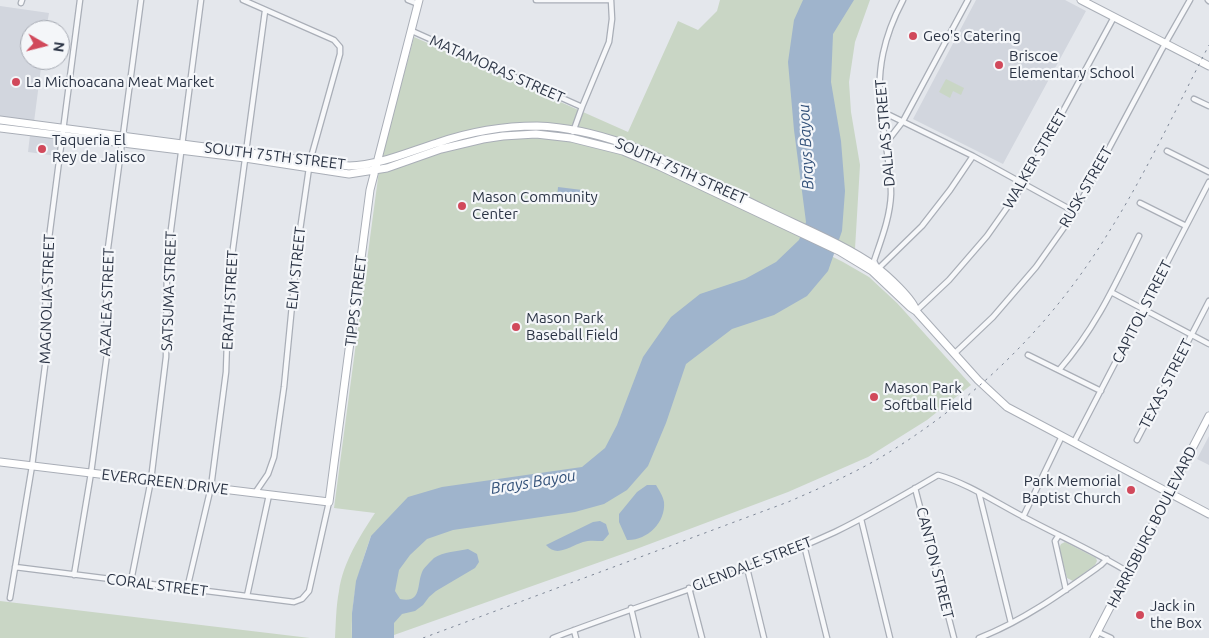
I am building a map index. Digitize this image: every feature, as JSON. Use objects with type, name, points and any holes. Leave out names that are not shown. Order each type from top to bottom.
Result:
[{"type":"main road","points":[[1081,0],[1209,66]]},
{"type":"main road","name":"TIPPS STREET","points":[[329,502],[370,190],[419,2]]},
{"type":"main road","name":"SOUTH 75TH STREET","points":[[0,120],[122,140],[310,165],[349,174],[387,168],[441,149],[483,139],[536,134],[571,138],[623,151],[791,225]]},
{"type":"main road","name":"SOUTH 75TH STREET","points":[[310,165],[360,166],[481,131],[536,126],[574,130],[626,144],[678,167],[877,268],[915,305],[916,311]]},
{"type":"main road","name":"SOUTH 75TH STREET","points":[[0,128],[63,131]]},
{"type":"main road","points":[[481,131],[483,139]]},
{"type":"main road","name":"SOUTH 75TH STREET","points":[[847,253],[872,270],[916,311],[987,390],[1007,407],[1209,514]]},
{"type":"main road","name":"HARRISBURG BOULEVARD","points":[[1096,635],[1209,416]]},
{"type":"main road","name":"EVERGREEN DRIVE","points":[[0,462],[329,502]]},
{"type":"street","name":"MAGNOLIA STREET","points":[[10,598],[32,466],[45,357],[45,269],[80,0]]},
{"type":"street","name":"AZALEA STREET","points":[[74,574],[91,473],[107,354],[106,262],[141,0]]},
{"type":"street","name":"SATSUMA STREET","points":[[131,581],[151,480],[166,357],[167,260],[201,0]]},
{"type":"street","points":[[243,0],[265,10]]},
{"type":"street","points":[[408,0],[419,2]]},
{"type":"street","points":[[536,0],[611,0],[612,19],[610,36],[571,138]]},
{"type":"street","name":"DALLAS STREET","points":[[877,268],[874,261],[886,223],[890,197],[890,174],[879,89],[880,70],[884,46],[891,23],[903,0]]},
{"type":"street","points":[[886,142],[903,121],[968,0]]},
{"type":"street","name":"RUSK STREET","points":[[954,354],[993,317],[1030,274],[1075,212],[1190,0]]},
{"type":"street","name":"ELM STREET","points":[[255,493],[268,474],[274,457],[284,387],[298,244],[310,165],[340,54],[340,46],[334,40],[265,10]]},
{"type":"street","name":"ERATH STREET","points":[[187,589],[211,488],[226,372],[228,278],[265,10]]},
{"type":"street","name":"WALKER STREET","points":[[916,311],[949,280],[987,236],[1023,185],[1114,16]]},
{"type":"street","name":"MATAMORAS STREET","points":[[412,31],[582,107]]},
{"type":"street","points":[[1194,99],[1209,106]]},
{"type":"street","points":[[881,112],[973,156],[1075,212]]},
{"type":"street","points":[[1167,151],[1209,172]]},
{"type":"street","points":[[877,268],[922,226],[973,156]]},
{"type":"street","name":"CAPITOL STREET","points":[[1074,442],[1209,182]]},
{"type":"street","points":[[1140,203],[1186,226]]},
{"type":"street","points":[[1059,370],[1078,348],[1096,320],[1139,236]]},
{"type":"street","points":[[1111,292],[1209,344]]},
{"type":"street","name":"TEXAS STREET","points":[[1138,440],[1209,301]]},
{"type":"street","points":[[1028,354],[1100,391]]},
{"type":"street","points":[[1023,517],[1062,436]]},
{"type":"street","name":"GLENDALE STREET","points":[[553,638],[631,608],[747,568],[804,545],[861,519],[938,475],[979,493]]},
{"type":"street","name":"CANTON STREET","points":[[916,488],[954,638]]},
{"type":"street","points":[[979,493],[1107,559],[1128,572]]},
{"type":"street","points":[[979,493],[1011,623]]},
{"type":"street","points":[[247,596],[269,494]]},
{"type":"street","name":"TIPPS STREET","points":[[299,600],[309,591],[329,502]]},
{"type":"street","points":[[861,519],[890,638]]},
{"type":"street","points":[[1059,535],[1055,541],[1066,590]]},
{"type":"street","points":[[804,545],[827,638]]},
{"type":"street","points":[[979,638],[1011,623],[1066,590],[1101,566],[1107,559]]},
{"type":"street","name":"CORAL STREET","points":[[14,567],[294,602],[299,600]]},
{"type":"street","points":[[747,568],[764,638]]},
{"type":"street","points":[[689,588],[702,638]]},
{"type":"street","points":[[631,608],[638,638]]},
{"type":"street","points":[[574,630],[576,638]]},
{"type":"street","points":[[1096,635],[1110,638]]},
{"type":"shaded area","name":"Briscoe Elementary School","points":[[976,0],[1065,0],[1086,11],[1003,164],[913,119]]},
{"type":"shaded area","points":[[0,6],[49,13],[48,20],[20,20],[20,70],[41,70],[34,122],[0,117]]},
{"type":"shaded area","points":[[30,135],[56,139],[58,143],[57,156],[28,152]]},
{"type":"shaded area","points":[[1209,436],[1209,465],[1197,459]]},
{"type":"green space","points":[[720,0],[870,0],[855,42],[849,82],[851,112],[860,165],[855,249],[839,241],[799,240],[869,277],[897,303],[971,385],[927,420],[868,457],[788,492],[631,551],[394,635],[393,604],[371,536],[356,586],[352,638],[335,638],[338,597],[344,570],[358,540],[375,513],[334,508],[380,163],[414,37],[628,132],[678,21],[698,30],[717,11]]},
{"type":"green space","points":[[946,79],[964,88],[961,95],[953,91],[950,98],[939,92]]},
{"type":"green space","points":[[1065,542],[1096,558],[1097,561],[1095,565],[1073,581],[1067,578],[1059,548]]},
{"type":"green space","points":[[0,601],[310,638],[0,638]]},
{"type":"water","name":"Brays Bayou","points":[[803,0],[854,0],[833,34],[831,82],[841,141],[845,191],[842,231],[828,271],[807,296],[774,315],[732,329],[686,364],[666,423],[648,466],[627,490],[604,504],[575,512],[453,530],[427,539],[410,555],[399,570],[395,591],[400,599],[407,600],[416,595],[423,570],[438,556],[468,549],[477,554],[479,562],[475,568],[436,591],[415,611],[402,614],[394,623],[394,638],[352,638],[352,613],[356,581],[371,536],[408,497],[442,487],[582,467],[605,448],[617,425],[643,357],[671,317],[700,294],[745,279],[776,262],[799,240],[806,222],[794,130],[788,62],[794,20]]},
{"type":"water","points":[[558,187],[582,190],[580,201],[557,198]]},
{"type":"water","points":[[647,485],[656,485],[662,495],[664,510],[662,517],[648,534],[634,540],[627,540],[619,522],[619,514],[637,492]]},
{"type":"water","points":[[600,521],[606,524],[609,534],[603,541],[585,541],[559,551],[550,549],[546,545],[593,522]]},
{"type":"railway","points":[[423,638],[788,502],[872,463],[949,411],[979,386],[1036,330],[1085,268],[1134,189],[1209,45]]},
{"type":"place","name":"Geo's Catering","points":[[913,36]]},
{"type":"place","name":"Briscoe Elementary School","points":[[999,65]]},
{"type":"place","name":"La Michoacana Meat Market","points":[[16,82]]},
{"type":"place","name":"Taqueria El Rey de Jalisco","points":[[42,149]]},
{"type":"place","name":"Mason Community Center","points":[[462,206]]},
{"type":"place","name":"Mason Park Baseball Field","points":[[516,327]]},
{"type":"place","name":"Mason Park Softball Field","points":[[874,397]]},
{"type":"place","name":"Park Memorial Baptist Church","points":[[1131,490]]},
{"type":"place","name":"Jack in the Box","points":[[1140,615]]}]
